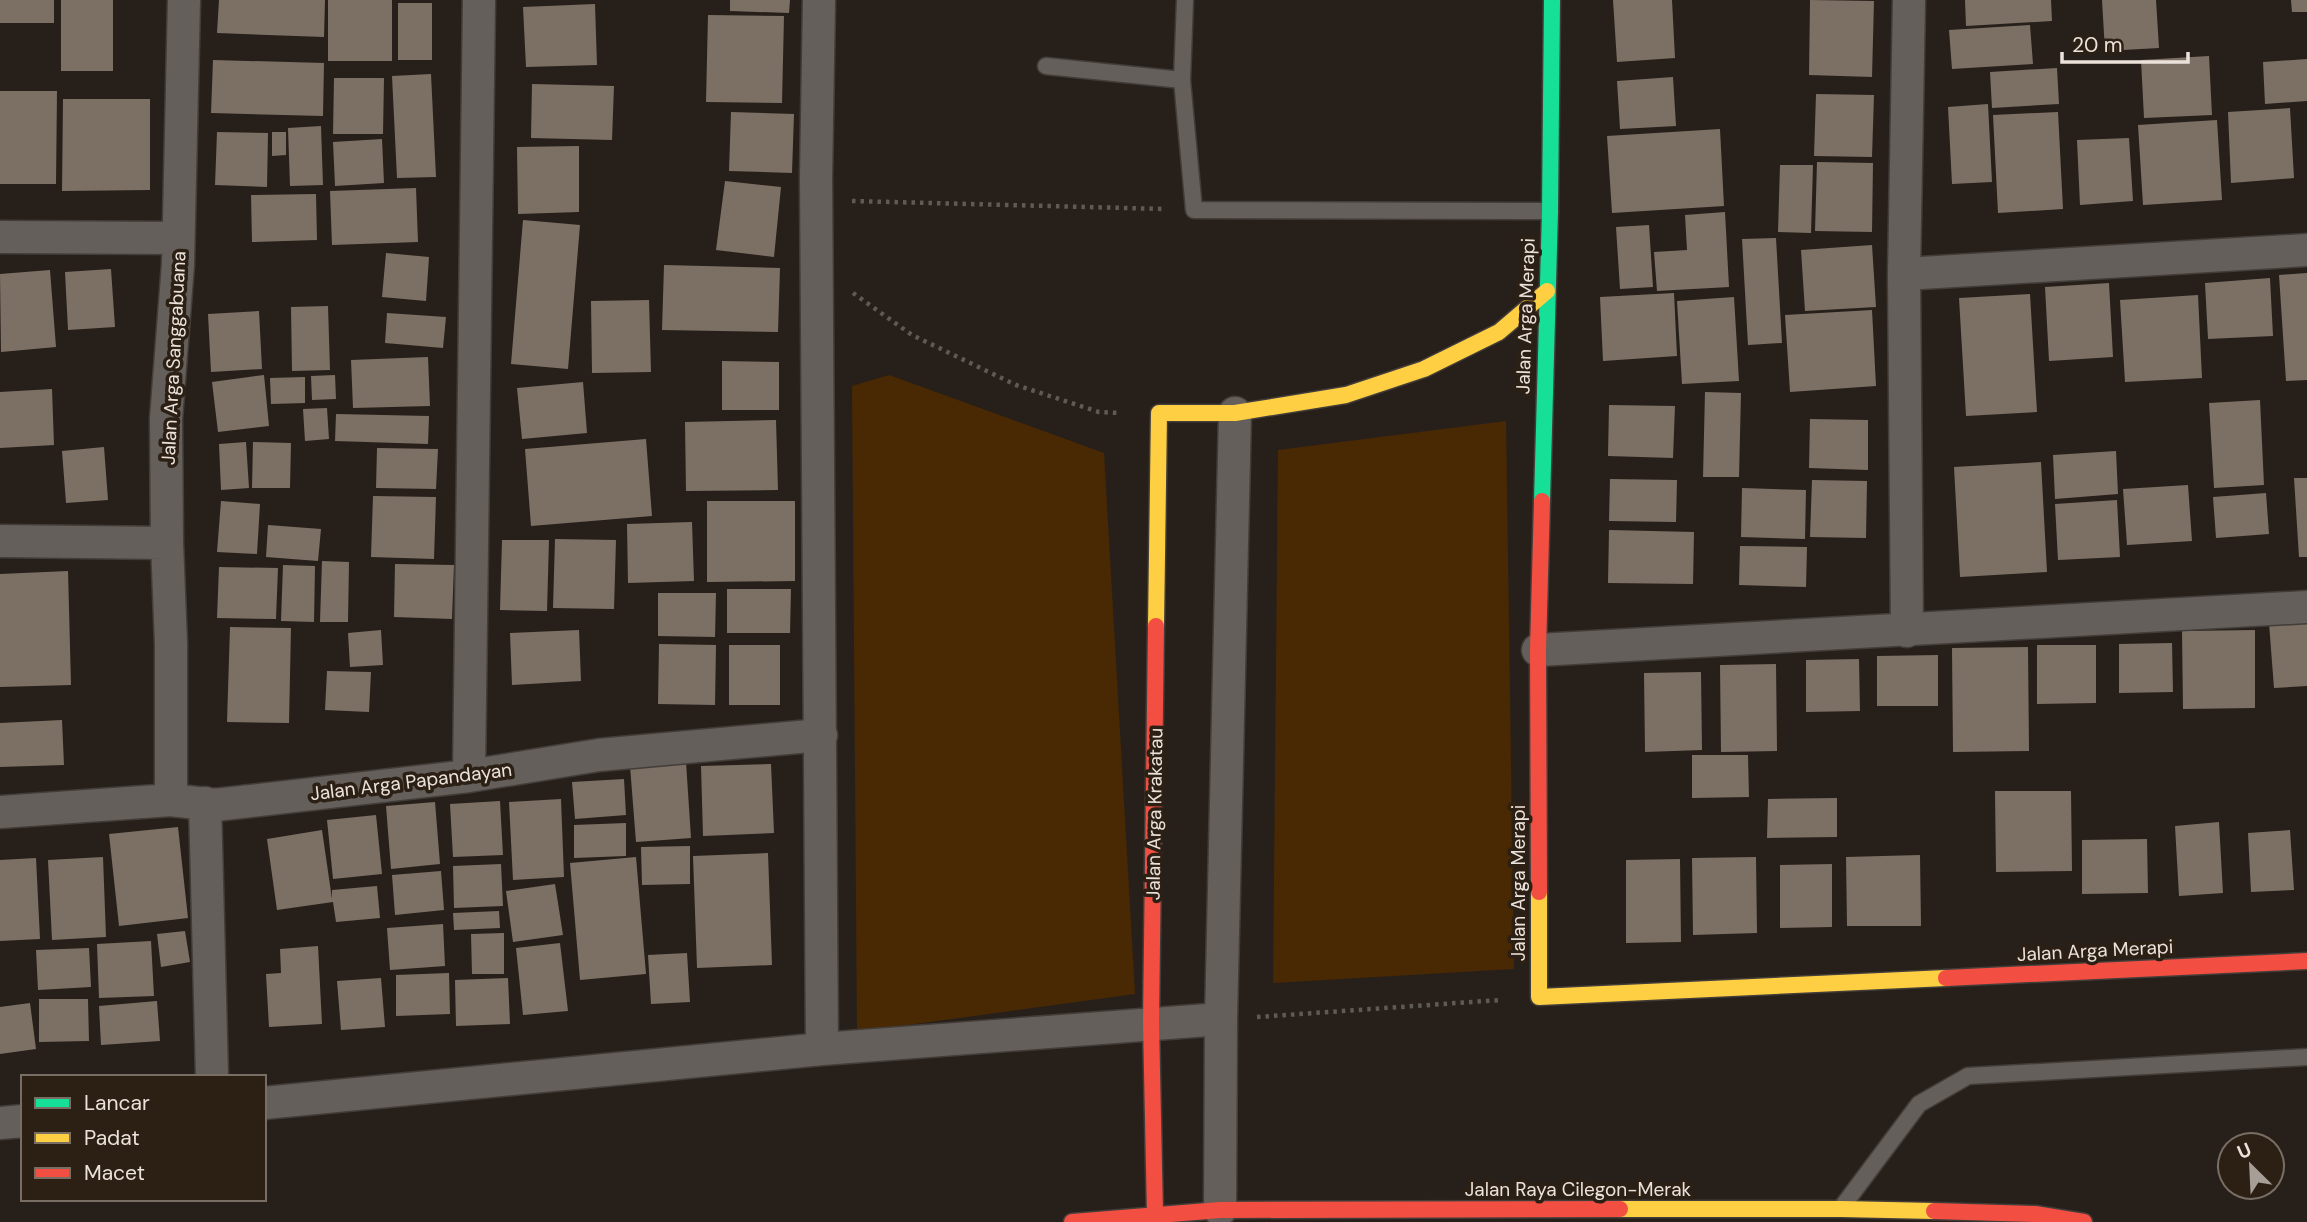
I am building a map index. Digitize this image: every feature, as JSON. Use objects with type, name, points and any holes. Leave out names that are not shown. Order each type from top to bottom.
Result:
[{"type":"main road","name":"Jalan Arga Merapi","points":[[1552,0],[1550,211],[1538,650],[1539,997],[2307,961]]},
{"type":"main road","points":[[1159,413],[1235,413],[1346,395],[1424,369],[1499,332],[1547,291]]},
{"type":"main road","name":"Jalan Arga Krakatau","points":[[1155,1214],[1151,1023],[1159,413]]},
{"type":"main road","name":"Jalan Raya Cilegon-Merak","points":[[1072,1222],[1220,1210],[1841,1209],[2084,1222]]},
{"type":"street","name":"Jalan Arga Sanggabuana","points":[[171,800],[172,644],[167,543],[166,419],[178,238],[184,0]]},
{"type":"street","points":[[469,776],[479,0]]},
{"type":"street","points":[[819,0],[816,201],[822,1049]]},
{"type":"street","points":[[1908,631],[1904,274],[1909,0]]},
{"type":"street","points":[[0,237],[178,238]]},
{"type":"street","points":[[1904,274],[2307,250]]},
{"type":"street","points":[[1220,1210],[1221,1019],[1235,413]]},
{"type":"street","points":[[0,541],[167,543]]},
{"type":"street","points":[[1538,650],[2307,607]]},
{"type":"street","name":"Jalan Arga Papandayan","points":[[0,812],[171,800],[215,805],[469,776],[599,755],[821,735]]},
{"type":"street","points":[[205,803],[212,1075]]},
{"type":"street","points":[[266,1103],[822,1049],[1221,1019]]},
{"type":"street","points":[[0,1123],[21,1121]]},
{"type":"lane","points":[[1185,0],[1182,79],[1194,210],[1550,211]]},
{"type":"lane","points":[[1046,66],[1182,79]]},
{"type":"lane","points":[[1841,1209],[1919,1104],[1968,1076],[2307,1057]]},
{"type":"path","points":[[816,201],[1194,210]]},
{"type":"path","points":[[817,267],[912,335],[1016,384],[1099,412],[1159,413]]},
{"type":"path","points":[[1221,1019],[1539,997]]},
{"type":"shaded area","points":[[889,375],[1104,453],[1135,994],[857,1032],[852,386]]},
{"type":"shaded area","points":[[1506,421],[1514,969],[1273,983],[1278,450]]},
{"type":"building","points":[[0,0],[54,0],[54,23],[0,23]]},
{"type":"building","points":[[61,0],[113,0],[113,71],[61,71]]},
{"type":"building","points":[[219,0],[325,0],[324,37],[217,33]]},
{"type":"building","points":[[328,0],[392,0],[392,61],[328,61]]},
{"type":"building","points":[[730,0],[790,0],[789,13],[730,11]]},
{"type":"building","points":[[1613,0],[1672,0],[1675,58],[1617,62]]},
{"type":"building","points":[[1810,0],[1874,1],[1872,77],[1809,75]]},
{"type":"building","points":[[1965,0],[2051,0],[2052,21],[1966,26]]},
{"type":"building","points":[[2102,0],[2156,0],[2159,48],[2105,51]]},
{"type":"building","points":[[2291,0],[2307,0],[2307,12],[2292,12]]},
{"type":"building","points":[[398,3],[432,3],[432,60],[398,60]]},
{"type":"building","points":[[595,4],[597,65],[526,67],[523,7]]},
{"type":"building","points":[[708,15],[784,16],[782,103],[706,102]]},
{"type":"building","points":[[2030,25],[2033,64],[1952,69],[1949,30]]},
{"type":"building","points":[[2209,56],[2212,115],[2144,118],[2141,60]]},
{"type":"building","points":[[2307,59],[2307,101],[2265,104],[2263,62]]},
{"type":"building","points":[[213,60],[324,63],[323,116],[211,113]]},
{"type":"building","points":[[2057,68],[2059,104],[1992,108],[1990,72]]},
{"type":"building","points":[[431,74],[436,177],[397,178],[392,76]]},
{"type":"building","points":[[1673,77],[1676,126],[1620,129],[1617,81]]},
{"type":"building","points":[[334,78],[384,78],[383,134],[333,134]]},
{"type":"building","points":[[532,84],[614,86],[612,140],[531,138]]},
{"type":"building","points":[[0,91],[57,91],[56,184],[0,184]]},
{"type":"building","points":[[1816,94],[1874,95],[1872,157],[1814,156]]},
{"type":"building","points":[[63,99],[150,99],[150,190],[62,191]]},
{"type":"building","points":[[1988,104],[1992,182],[1952,184],[1948,107]]},
{"type":"building","points":[[2290,108],[2294,178],[2231,183],[2228,112]]},
{"type":"building","points":[[731,112],[794,114],[792,173],[729,171]]},
{"type":"building","points":[[2058,112],[2063,209],[1998,213],[1993,115]]},
{"type":"building","points":[[2217,120],[2222,200],[2143,205],[2138,125]]},
{"type":"building","points":[[321,126],[323,185],[290,186],[288,128]]},
{"type":"building","points":[[1720,129],[1724,206],[1612,213],[1607,136]]},
{"type":"building","points":[[217,132],[268,133],[267,187],[215,185]]},
{"type":"building","points":[[272,132],[286,132],[286,155],[272,156]]},
{"type":"building","points":[[2129,138],[2133,201],[2080,205],[2077,140]]},
{"type":"building","points":[[382,139],[384,183],[335,186],[333,142]]},
{"type":"building","points":[[579,146],[579,212],[518,214],[517,147]]},
{"type":"building","points":[[1817,162],[1873,163],[1872,232],[1815,231]]},
{"type":"building","points":[[1780,165],[1813,165],[1811,233],[1778,232]]},
{"type":"building","points":[[725,181],[781,187],[774,257],[716,250]]},
{"type":"building","points":[[416,188],[418,242],[332,245],[330,191]]},
{"type":"building","points":[[316,194],[317,240],[252,242],[251,195]]},
{"type":"building","points":[[1725,212],[1729,287],[1657,291],[1654,252],[1687,250],[1685,215]]},
{"type":"building","points":[[523,220],[580,225],[568,369],[511,364]]},
{"type":"building","points":[[1649,225],[1653,287],[1620,289],[1616,227]]},
{"type":"building","points":[[1776,238],[1782,343],[1748,345],[1742,239]]},
{"type":"building","points":[[1872,245],[1876,307],[1805,311],[1801,250]]},
{"type":"building","points":[[386,253],[429,257],[426,301],[382,297]]},
{"type":"building","points":[[664,265],[780,268],[778,332],[662,330]]},
{"type":"building","points":[[111,269],[115,327],[68,330],[65,272]]},
{"type":"building","points":[[50,270],[56,347],[1,352],[0,274]]},
{"type":"building","points":[[2307,273],[2307,380],[2286,381],[2279,275]]},
{"type":"building","points":[[2270,278],[2273,336],[2208,339],[2205,283]]},
{"type":"building","points":[[2109,283],[2113,357],[2049,361],[2045,287]]},
{"type":"building","points":[[1674,293],[1677,356],[1603,361],[1600,297]]},
{"type":"building","points":[[2030,294],[2037,412],[1966,416],[1959,298]]},
{"type":"building","points":[[2198,295],[2202,378],[2125,382],[2120,300]]},
{"type":"building","points":[[1734,297],[1739,381],[1682,384],[1677,301]]},
{"type":"building","points":[[649,300],[651,372],[592,373],[591,301]]},
{"type":"building","points":[[328,306],[330,370],[292,371],[291,307]]},
{"type":"building","points":[[1872,310],[1876,386],[1790,392],[1785,315]]},
{"type":"building","points":[[259,311],[262,369],[211,372],[208,314]]},
{"type":"building","points":[[387,313],[446,317],[443,348],[385,343]]},
{"type":"building","points":[[428,357],[430,406],[353,408],[351,360]]},
{"type":"building","points":[[722,361],[779,362],[779,410],[722,410]]},
{"type":"building","points":[[264,375],[269,426],[218,432],[212,382]]},
{"type":"building","points":[[335,375],[336,399],[312,400],[311,376]]},
{"type":"building","points":[[305,377],[305,403],[271,404],[270,378]]},
{"type":"building","points":[[583,382],[587,433],[522,439],[517,388]]},
{"type":"building","points":[[52,389],[54,445],[0,448],[0,392]]},
{"type":"building","points":[[1705,392],[1741,393],[1739,477],[1703,477]]},
{"type":"building","points":[[2260,400],[2264,485],[2214,488],[2209,403]]},
{"type":"building","points":[[1609,405],[1675,406],[1673,458],[1608,456]]},
{"type":"building","points":[[327,408],[329,439],[305,441],[303,409]]},
{"type":"building","points":[[336,414],[429,416],[428,444],[335,441]]},
{"type":"building","points":[[1810,419],[1868,420],[1868,470],[1809,468]]},
{"type":"building","points":[[776,420],[778,490],[686,491],[685,422]]},
{"type":"building","points":[[646,439],[652,516],[531,526],[525,449]]},
{"type":"building","points":[[246,442],[249,488],[221,490],[219,444]]},
{"type":"building","points":[[253,442],[291,443],[290,488],[252,488]]},
{"type":"building","points":[[104,447],[108,500],[66,503],[62,451]]},
{"type":"building","points":[[377,448],[438,449],[436,489],[376,488]]},
{"type":"building","points":[[2116,451],[2118,494],[2055,499],[2053,455]]},
{"type":"building","points":[[2041,462],[2047,572],[1960,577],[1954,467]]},
{"type":"building","points":[[2294,478],[2307,478],[2307,557],[2299,557]]},
{"type":"building","points":[[1610,479],[1677,480],[1676,522],[1609,521]]},
{"type":"building","points":[[1812,480],[1867,481],[1866,538],[1810,537]]},
{"type":"building","points":[[2188,485],[2192,541],[2127,545],[2123,489]]},
{"type":"building","points":[[1742,488],[1806,490],[1805,539],[1741,537]]},
{"type":"building","points":[[2266,493],[2269,534],[2216,538],[2213,497]]},
{"type":"building","points":[[373,496],[436,497],[434,559],[371,557]]},
{"type":"building","points":[[2117,500],[2120,557],[2058,560],[2055,504]]},
{"type":"building","points":[[221,501],[260,504],[257,554],[217,552]]},
{"type":"building","points":[[707,501],[795,501],[795,581],[707,582]]},
{"type":"building","points":[[692,522],[694,581],[628,583],[627,524]]},
{"type":"building","points":[[268,525],[321,529],[318,561],[266,557]]},
{"type":"building","points":[[1609,530],[1694,532],[1693,584],[1608,583]]},
{"type":"building","points":[[555,539],[616,540],[614,609],[553,608]]},
{"type":"building","points":[[502,540],[549,540],[547,611],[500,610]]},
{"type":"building","points":[[1740,546],[1807,547],[1806,587],[1739,585]]},
{"type":"building","points":[[322,561],[349,562],[348,622],[320,622]]},
{"type":"building","points":[[395,564],[454,565],[452,619],[394,617]]},
{"type":"building","points":[[283,565],[315,566],[314,622],[281,621]]},
{"type":"building","points":[[219,567],[278,568],[276,619],[217,618]]},
{"type":"building","points":[[68,571],[71,685],[0,687],[0,574]]},
{"type":"building","points":[[727,589],[791,589],[790,633],[727,633]]},
{"type":"building","points":[[658,593],[716,593],[715,637],[658,636]]},
{"type":"building","points":[[2307,620],[2307,686],[2274,688],[2269,623]]},
{"type":"building","points":[[230,627],[291,628],[289,723],[227,722]]},
{"type":"building","points":[[381,630],[383,665],[350,667],[348,633]]},
{"type":"building","points":[[579,630],[581,681],[512,685],[510,633]]},
{"type":"building","points":[[2255,630],[2255,708],[2183,709],[2182,631]]},
{"type":"building","points":[[2172,643],[2173,692],[2119,693],[2119,644]]},
{"type":"building","points":[[659,644],[716,645],[715,705],[658,704]]},
{"type":"building","points":[[729,645],[780,645],[780,705],[729,705]]},
{"type":"building","points":[[2037,645],[2096,645],[2096,703],[2037,704]]},
{"type":"building","points":[[2028,647],[2029,751],[1953,752],[1952,648]]},
{"type":"building","points":[[1938,655],[1938,706],[1877,706],[1877,656]]},
{"type":"building","points":[[1859,659],[1860,711],[1806,712],[1806,660]]},
{"type":"building","points":[[1776,664],[1777,751],[1721,752],[1720,665]]},
{"type":"building","points":[[327,671],[371,672],[369,712],[325,710]]},
{"type":"building","points":[[1701,672],[1702,750],[1645,752],[1644,673]]},
{"type":"building","points":[[62,720],[64,765],[0,767],[0,723]]},
{"type":"building","points":[[1692,755],[1748,755],[1749,797],[1692,798]]},
{"type":"building","points":[[686,762],[691,838],[636,842],[630,766]]},
{"type":"building","points":[[771,764],[774,833],[703,836],[701,766]]},
{"type":"building","points":[[624,779],[626,815],[575,819],[572,782]]},
{"type":"building","points":[[1995,791],[2071,791],[2072,871],[1996,872]]},
{"type":"building","points":[[1837,798],[1837,837],[1767,838],[1768,799]]},
{"type":"building","points":[[561,799],[564,877],[513,880],[509,802]]},
{"type":"building","points":[[500,801],[503,855],[453,857],[450,804]]},
{"type":"building","points":[[435,802],[440,864],[391,869],[386,806]]},
{"type":"building","points":[[376,815],[382,874],[333,879],[327,820]]},
{"type":"building","points":[[2219,822],[2223,893],[2179,896],[2175,826]]},
{"type":"building","points":[[626,823],[626,856],[574,858],[574,825]]},
{"type":"building","points":[[178,827],[188,918],[119,926],[109,834]]},
{"type":"building","points":[[322,830],[332,899],[332,890],[377,886],[380,918],[336,922],[333,902],[277,910],[267,839]]},
{"type":"building","points":[[2290,830],[2294,890],[2251,892],[2248,833]]},
{"type":"building","points":[[2147,839],[2148,893],[2082,894],[2082,840]]},
{"type":"building","points":[[690,846],[690,884],[642,885],[641,847]]},
{"type":"building","points":[[768,853],[772,965],[697,968],[693,856]]},
{"type":"building","points":[[1920,855],[1921,926],[1847,926],[1846,857]]},
{"type":"building","points":[[103,857],[106,937],[52,940],[48,860]]},
{"type":"building","points":[[636,857],[646,974],[580,980],[570,863]]},
{"type":"building","points":[[1756,857],[1757,933],[1693,935],[1692,858]]},
{"type":"building","points":[[36,858],[40,939],[0,941],[0,860]]},
{"type":"building","points":[[1680,859],[1681,942],[1626,943],[1626,860]]},
{"type":"building","points":[[501,864],[503,906],[454,908],[453,866]]},
{"type":"building","points":[[1832,864],[1832,927],[1780,928],[1780,865]]},
{"type":"building","points":[[441,871],[444,910],[395,915],[392,875]]},
{"type":"building","points":[[555,884],[563,935],[513,942],[506,891]]},
{"type":"building","points":[[499,911],[500,928],[454,930],[453,913]]},
{"type":"building","points":[[443,924],[445,966],[390,970],[387,928]]},
{"type":"building","points":[[185,931],[190,962],[161,967],[157,934]]},
{"type":"building","points":[[504,933],[504,974],[472,974],[471,934]]},
{"type":"building","points":[[151,941],[154,996],[99,998],[97,944]]},
{"type":"building","points":[[560,943],[568,1011],[523,1015],[516,948]]},
{"type":"building","points":[[318,946],[322,1024],[269,1027],[266,974],[281,973],[280,949]]},
{"type":"building","points":[[89,948],[91,987],[38,990],[36,950]]},
{"type":"building","points":[[687,953],[690,1002],[651,1004],[648,955]]},
{"type":"building","points":[[449,973],[450,1014],[396,1016],[396,975]]},
{"type":"building","points":[[381,978],[385,1027],[341,1030],[337,981]]},
{"type":"building","points":[[508,978],[510,1024],[456,1026],[455,980]]},
{"type":"building","points":[[39,999],[88,999],[89,1041],[39,1042]]},
{"type":"building","points":[[157,1001],[160,1041],[101,1045],[99,1006]]},
{"type":"building","points":[[30,1003],[36,1049],[0,1054],[0,1007]]},
{"type":"traffic: fast","points":[[1542,501],[1550,211],[1552,0]]},
{"type":"traffic: slow","points":[[1156,626],[1159,413],[1235,413],[1346,395],[1424,369],[1499,332],[1547,291]]},
{"type":"traffic: slow","points":[[1539,892],[1539,997],[1946,978]]},
{"type":"traffic: slow","points":[[1620,1209],[1934,1211]]},
{"type":"traffic: jam","points":[[1539,892],[1538,650],[1542,501]]},
{"type":"traffic: jam","points":[[1155,1215],[1151,1023],[1156,626]]},
{"type":"traffic: jam","points":[[1946,978],[2307,961]]},
{"type":"traffic: jam","points":[[1072,1222],[1220,1210],[1620,1209]]},
{"type":"traffic: jam","points":[[1934,1211],[2035,1214],[2084,1222]]}]
